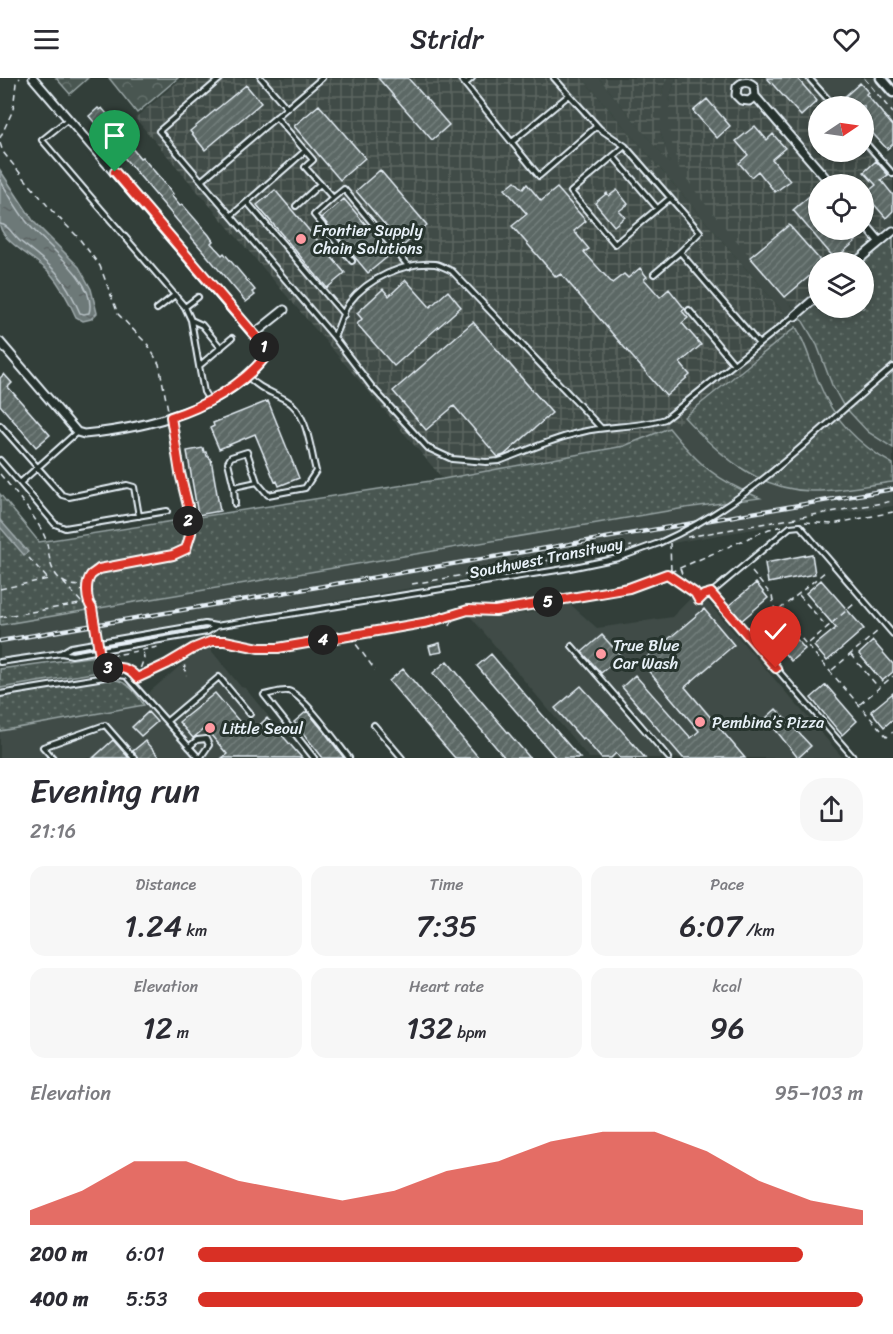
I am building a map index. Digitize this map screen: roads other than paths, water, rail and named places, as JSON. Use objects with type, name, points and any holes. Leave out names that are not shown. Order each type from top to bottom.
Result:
[{"type":"street","points":[[0,344],[78,432],[84,434],[152,423],[171,417],[209,400],[258,366],[265,357],[264,347],[254,334],[33,78]]},
{"type":"street","points":[[881,78],[893,92]]},
{"type":"street","points":[[755,96],[822,174]]},
{"type":"street","points":[[868,252],[893,231]]},
{"type":"street","points":[[874,235],[880,242]]},
{"type":"street","points":[[795,316],[808,305]]},
{"type":"street","points":[[254,334],[284,310]]},
{"type":"lane","points":[[221,78],[159,131],[334,337],[372,387],[428,448],[452,459],[499,461],[580,432],[665,419],[795,316]]},
{"type":"lane","points":[[261,78],[287,108]]},
{"type":"lane","points":[[202,180],[322,78]]},
{"type":"lane","points":[[460,78],[539,176],[597,126]]},
{"type":"lane","points":[[465,84],[472,78]]},
{"type":"lane","points":[[554,78],[597,126],[625,146],[700,232],[654,274]]},
{"type":"lane","points":[[810,78],[825,96]]},
{"type":"lane","points":[[512,142],[569,95]]},
{"type":"lane","points":[[276,117],[313,160],[305,167],[333,198]]},
{"type":"lane","points":[[69,118],[42,140],[185,307],[191,320],[204,392],[209,400]]},
{"type":"lane","points":[[625,146],[571,192],[615,243],[670,198]]},
{"type":"lane","points":[[232,215],[305,151]]},
{"type":"lane","points":[[874,152],[893,174]]},
{"type":"lane","points":[[613,156],[657,208]]},
{"type":"lane","points":[[296,206],[320,184]]},
{"type":"lane","points":[[352,261],[314,216],[344,189],[409,267]]},
{"type":"lane","points":[[247,202],[344,315]]},
{"type":"lane","points":[[680,252],[759,344]]},
{"type":"lane","points":[[334,337],[348,304],[383,275],[409,267],[436,264],[453,271],[601,428]]},
{"type":"lane","points":[[157,309],[175,295]]},
{"type":"lane","points":[[185,307],[198,297]]},
{"type":"lane","points":[[690,310],[734,364]]},
{"type":"lane","points":[[191,320],[202,325],[221,348]]},
{"type":"lane","points":[[199,366],[232,338]]},
{"type":"lane","name":"Southwest Transitway","points":[[0,662],[61,653],[72,655],[99,651],[207,632],[216,627],[618,558],[696,526],[741,497],[770,476],[893,367]]},
{"type":"lane","points":[[235,504],[234,486],[228,462],[231,457],[247,453],[257,482],[268,495],[305,488],[316,471],[303,419],[289,401],[259,387],[246,375]]},
{"type":"lane","points":[[0,425],[62,495],[69,497],[128,485],[134,487],[139,516]]},
{"type":"lane","points":[[20,483],[78,432]]},
{"type":"lane","points":[[0,460],[56,524],[65,528],[167,511]]},
{"type":"lane","points":[[234,486],[257,482]]},
{"type":"lane","points":[[854,758],[711,593],[790,527],[800,526],[893,634]]},
{"type":"lane","name":"Southwest Transitway","points":[[61,653],[71,647],[205,624],[216,627]]},
{"type":"lane","points":[[572,646],[669,758]]},
{"type":"lane","points":[[0,694],[117,675],[126,676],[132,681],[189,747],[199,758],[209,745],[206,739],[197,740],[189,747]]},
{"type":"lane","points":[[167,721],[219,677],[250,714]]},
{"type":"lane","points":[[314,758],[264,695],[291,692],[307,705],[349,758]]},
{"type":"lane","points":[[53,758],[43,747],[105,725],[135,758]]},
{"type":"lane","points":[[374,725],[402,758]]},
{"type":"water","points":[[0,170],[34,222],[79,267],[91,289],[97,313],[91,319],[83,321],[76,317],[65,294],[50,273],[14,245],[3,233],[0,226]]},
{"type":"water","points":[[0,520],[28,552],[24,555],[0,527]]},
{"type":"railway","points":[[0,641],[893,489]]},
{"type":"place","name":"Frontier Supply Chain Solutions","points":[[301,239]]},
{"type":"place","name":"True Blue Car Wash","points":[[601,654]]},
{"type":"place","name":"Pembina’s Pizza","points":[[700,722]]},
{"type":"place","name":"Little Seoul","points":[[210,728]]}]
